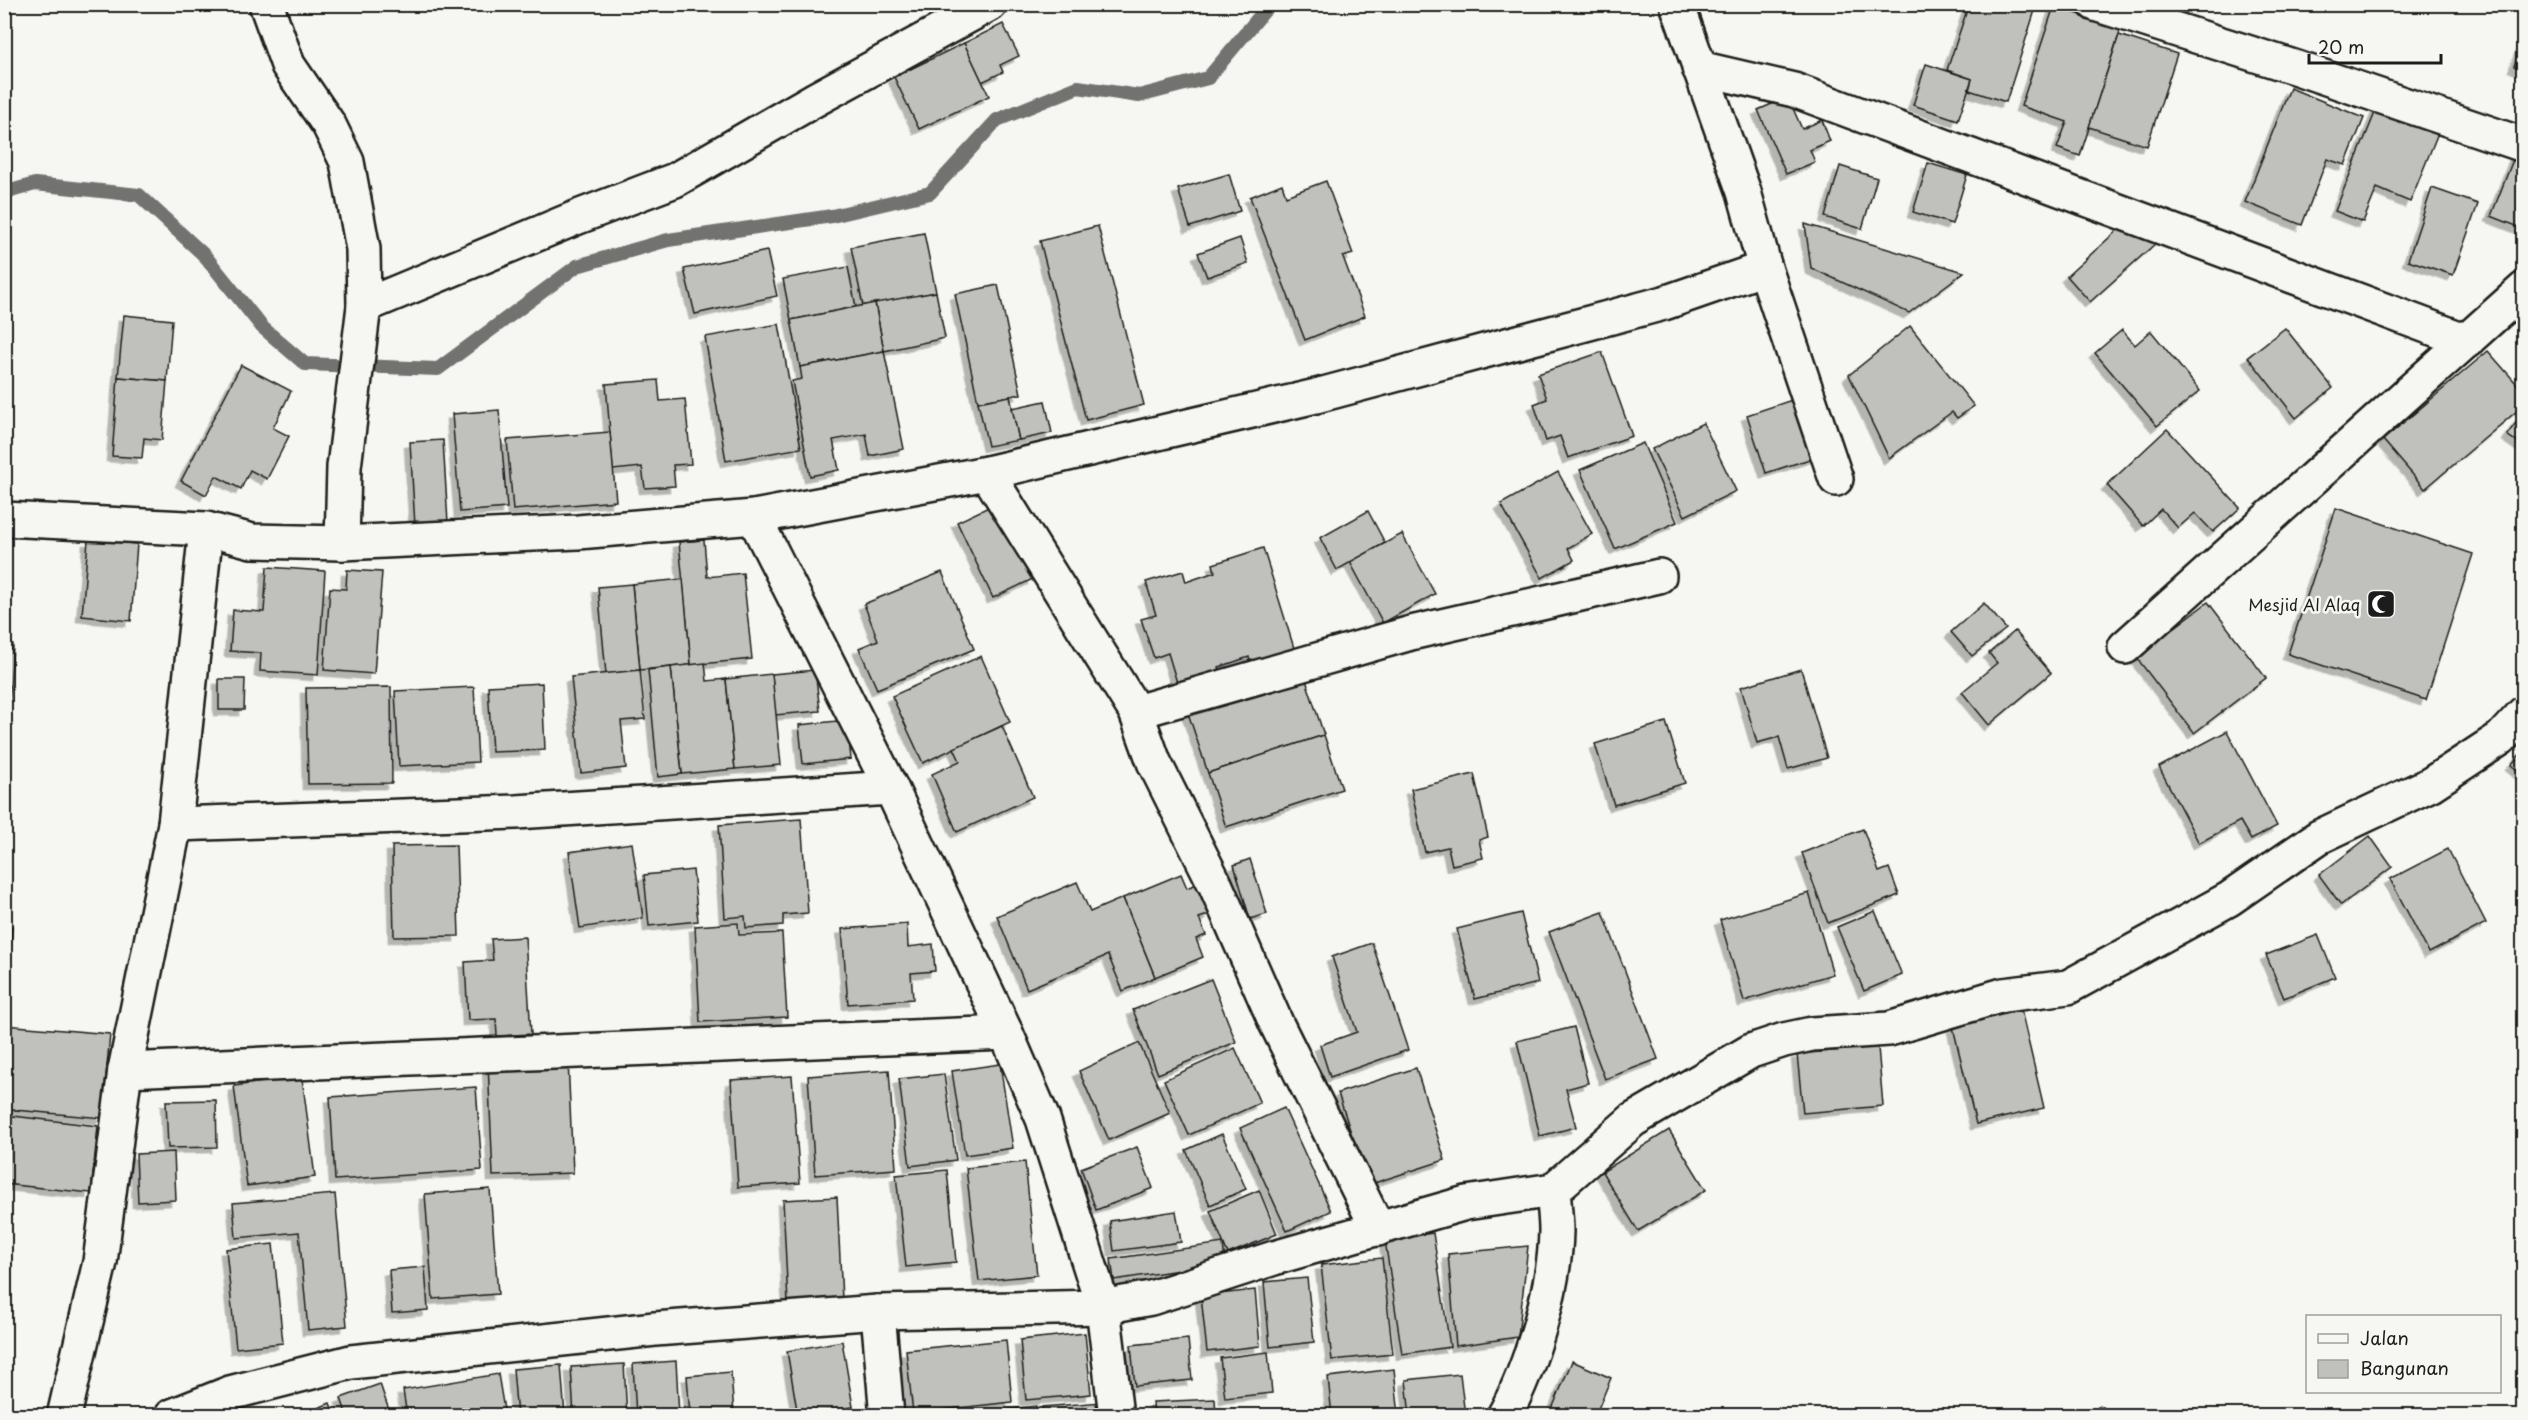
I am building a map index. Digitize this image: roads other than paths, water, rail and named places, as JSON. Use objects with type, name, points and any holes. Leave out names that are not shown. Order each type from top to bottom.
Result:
[{"type":"street","points":[[266,4],[288,65],[328,125],[347,162],[363,249],[364,306],[344,467],[342,543]]},
{"type":"street","points":[[364,306],[578,217],[675,180],[814,100],[990,4]]},
{"type":"street","points":[[1677,4],[1744,192],[1765,268],[1836,479]]},
{"type":"street","points":[[2095,4],[2297,68],[2523,145]]},
{"type":"street","points":[[1700,68],[1794,90],[2468,341]]},
{"type":"street","points":[[4,519],[206,529],[252,541],[342,543],[578,532],[754,517],[987,473],[1316,396],[1664,303],[1765,268]]},
{"type":"street","points":[[2125,646],[2468,341],[2523,289]]},
{"type":"street","points":[[987,473],[1136,712],[1154,762],[1215,884],[1276,1023],[1378,1229]]},
{"type":"street","points":[[754,517],[891,788],[1006,1033],[1043,1119],[1103,1307],[1116,1416]]},
{"type":"street","points":[[64,1416],[100,1262],[125,1070],[175,824],[206,529]]},
{"type":"street","points":[[1136,712],[1411,633],[1659,576]]},
{"type":"street","points":[[172,1416],[230,1393],[351,1362],[655,1329],[878,1312],[1103,1307],[1151,1298],[1274,1258],[1466,1203],[1553,1190],[1633,1120],[1750,1051],[1812,1034],[1889,1029],[2003,995],[2068,987],[2229,899],[2319,837],[2432,784],[2501,738],[2523,713]]},
{"type":"street","points":[[175,824],[516,812],[891,788]]},
{"type":"street","points":[[125,1070],[1006,1033]]},
{"type":"street","points":[[1504,1416],[1516,1395],[1547,1302],[1556,1232],[1553,1190]]},
{"type":"street","points":[[878,1312],[887,1416]]},
{"type":"waterway","points":[[4,193],[35,184],[139,195],[205,256],[262,327],[305,364],[438,369],[577,266],[668,240],[832,216],[930,193],[997,120],[1078,87],[1139,96],[1208,78],[1270,4]]},
{"type":"place","name":"Mesjid Al Alaq","points":[[2381,604]]}]
